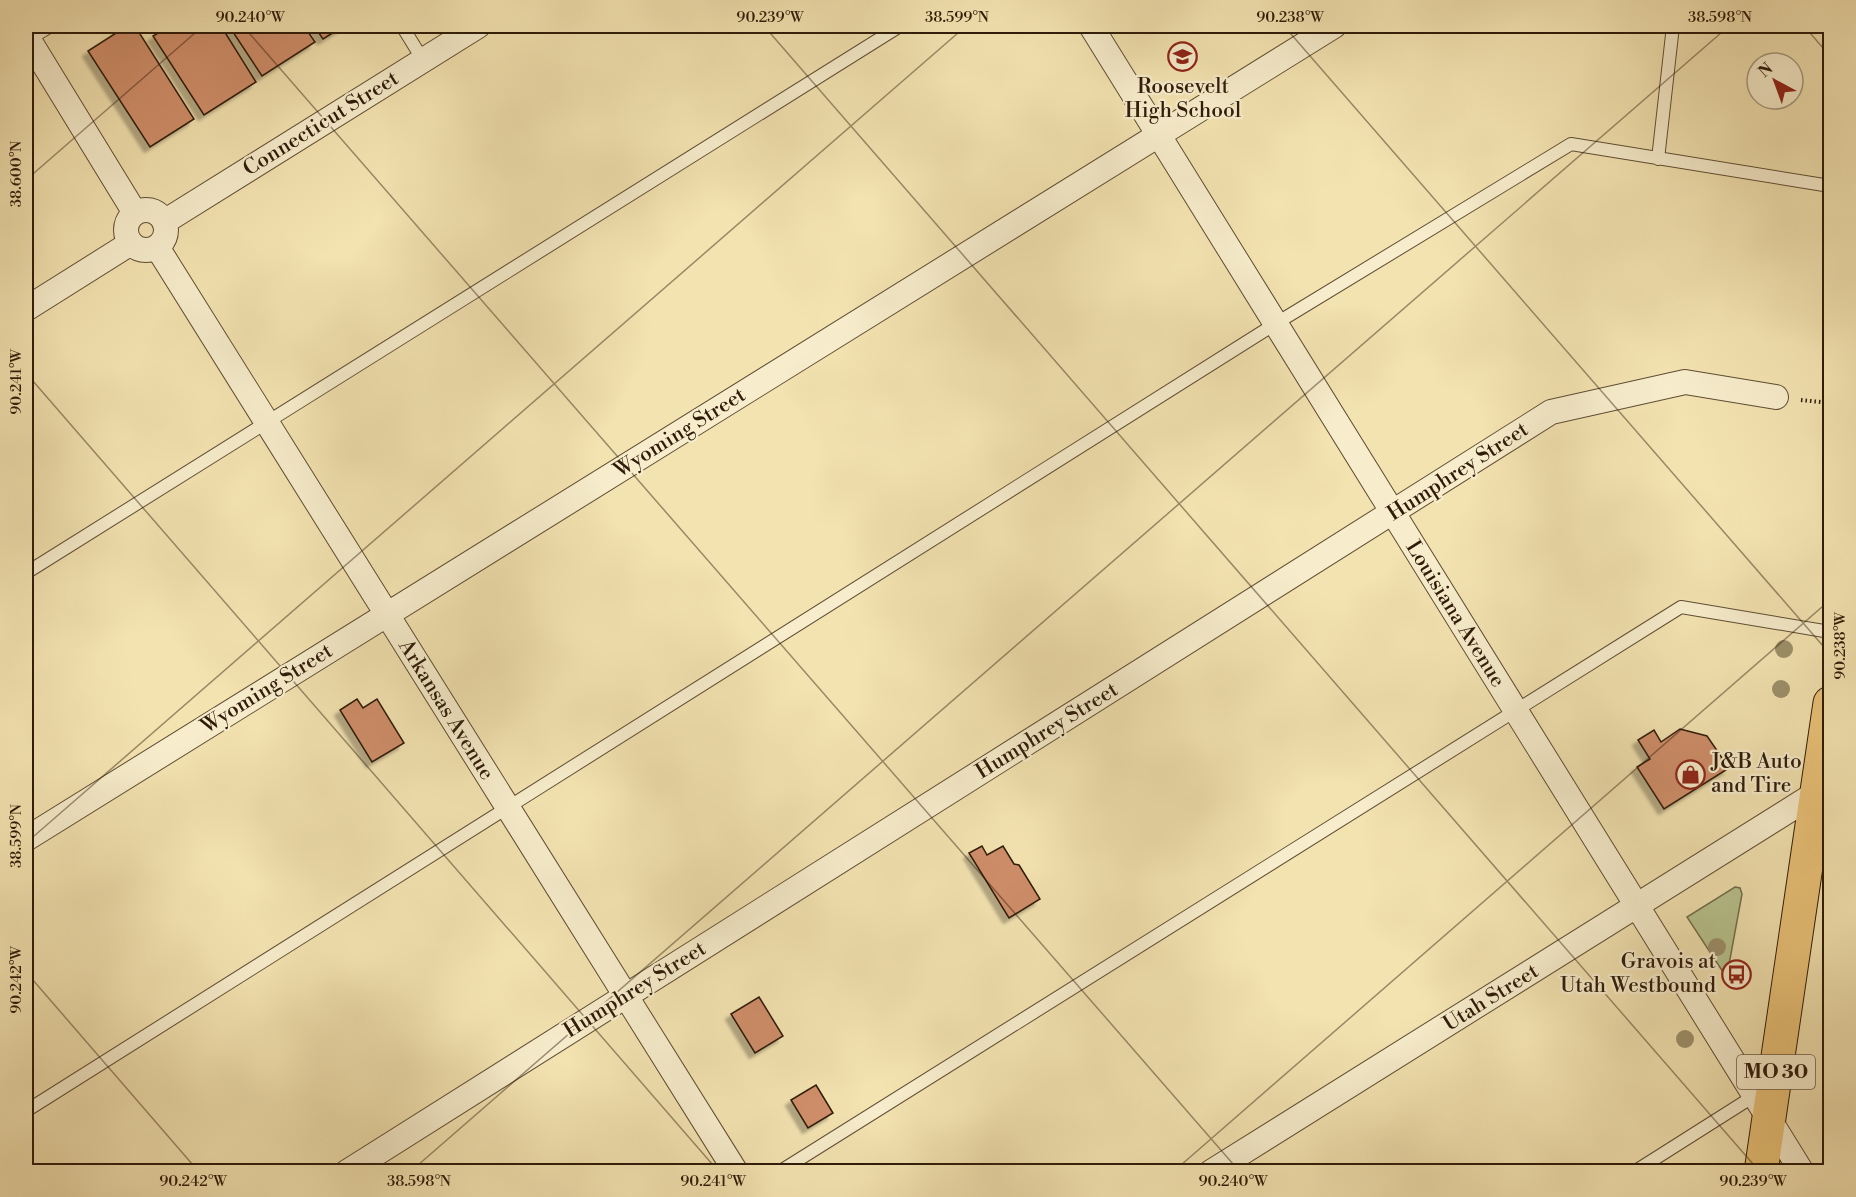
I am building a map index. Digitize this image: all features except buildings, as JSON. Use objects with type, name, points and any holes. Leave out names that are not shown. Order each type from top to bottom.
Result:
[{"type":"main road","name":"MO 30","points":[[1761,1172],[1761,1107],[1824,788],[1830,703]]},
{"type":"street","name":"Connecticut Street","points":[[164,222],[478,26]]},
{"type":"street","name":"Louisiana Avenue","points":[[1091,26],[1802,1172]]},
{"type":"street","name":"Wyoming Street","points":[[26,839],[1334,26]]},
{"type":"street","points":[[26,38],[135,213]]},
{"type":"street","points":[[154,212],[164,222],[166,233],[157,247],[140,250],[131,243],[126,229],[135,213],[154,212]]},
{"type":"street","points":[[26,309],[131,243]]},
{"type":"street","name":"Arkansas Avenue","points":[[157,247],[508,808],[628,995],[736,1172]]},
{"type":"street","name":"Humphrey Street","points":[[347,1172],[1393,514],[1551,412],[1685,382],[1776,397]]},
{"type":"street","name":"Utah Street","points":[[1211,1172],[1824,788]]},
{"type":"lane","points":[[26,38],[51,26]]},
{"type":"lane","points":[[402,26],[423,60]]},
{"type":"lane","points":[[26,573],[267,420],[900,26]]},
{"type":"lane","points":[[1658,159],[1673,26]]},
{"type":"lane","points":[[26,1111],[1275,324],[1571,144],[1830,186]]},
{"type":"lane","points":[[779,1172],[1681,607],[1830,632]]},
{"type":"lane","points":[[1634,1172],[1761,1107]]},
{"type":"green space","points":[[1735,887],[1740,888],[1742,894],[1728,970],[1723,972],[1687,917]]},
{"type":"place","name":"Roosevelt High School","points":[[1183,56]]},
{"type":"place","name":"J&B Auto and Tire","points":[[1690,774]]},
{"type":"place","name":"Gravois at Utah Westbound","points":[[1737,974]]}]
